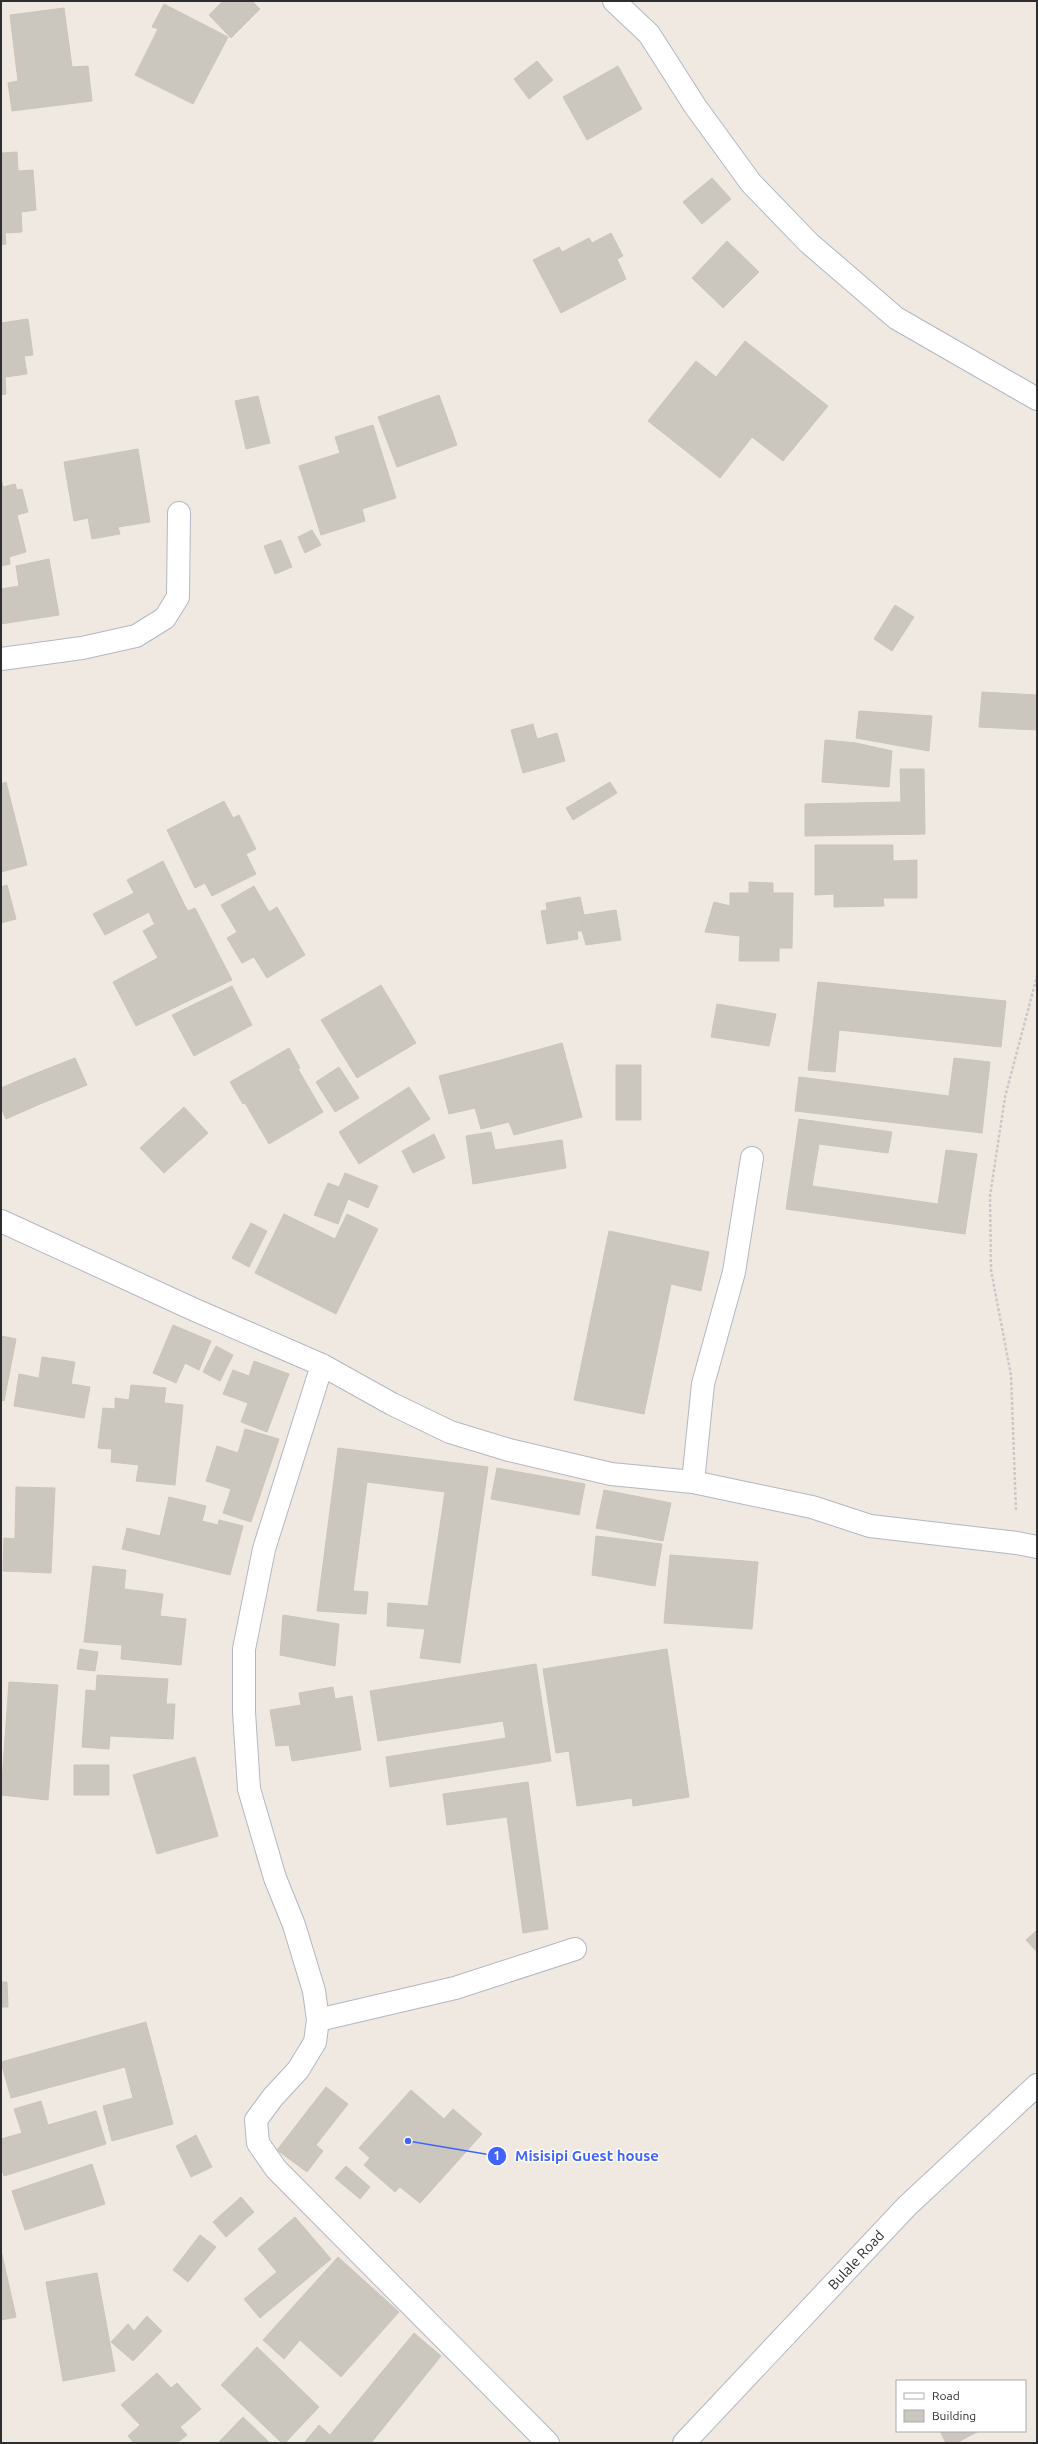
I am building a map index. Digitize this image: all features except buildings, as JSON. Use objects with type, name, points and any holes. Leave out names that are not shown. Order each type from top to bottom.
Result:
[{"type":"street","points":[[614,1],[649,34],[695,106],[752,183],[809,243],[896,318],[1037,399]]},
{"type":"street","points":[[1,659],[82,648],[136,636],[165,618],[178,597],[179,513]]},
{"type":"street","points":[[693,1482],[703,1384],[734,1272],[752,1158]]},
{"type":"street","points":[[1,1221],[195,1310],[322,1365],[392,1404],[450,1432],[509,1450],[611,1474],[693,1482],[812,1507],[870,1526],[1027,1545]]},
{"type":"street","points":[[322,1365],[264,1549],[244,1649],[244,1712],[249,1789],[276,1878],[294,1925],[314,1991],[318,2020],[315,2042],[305,2058],[256,2120],[258,2143],[276,2169],[548,2443]]},
{"type":"street","points":[[318,2020],[455,1988],[575,1949]]},
{"type":"street","name":"Bulale Road","points":[[684,2443],[907,2206],[1037,2085]]},
{"type":"path","points":[[1027,1545],[1011,1375],[991,1270],[990,1196],[1005,1097],[1037,976]]},
{"type":"place","name":"Misisipi Guest house","points":[[408,2141]]}]
